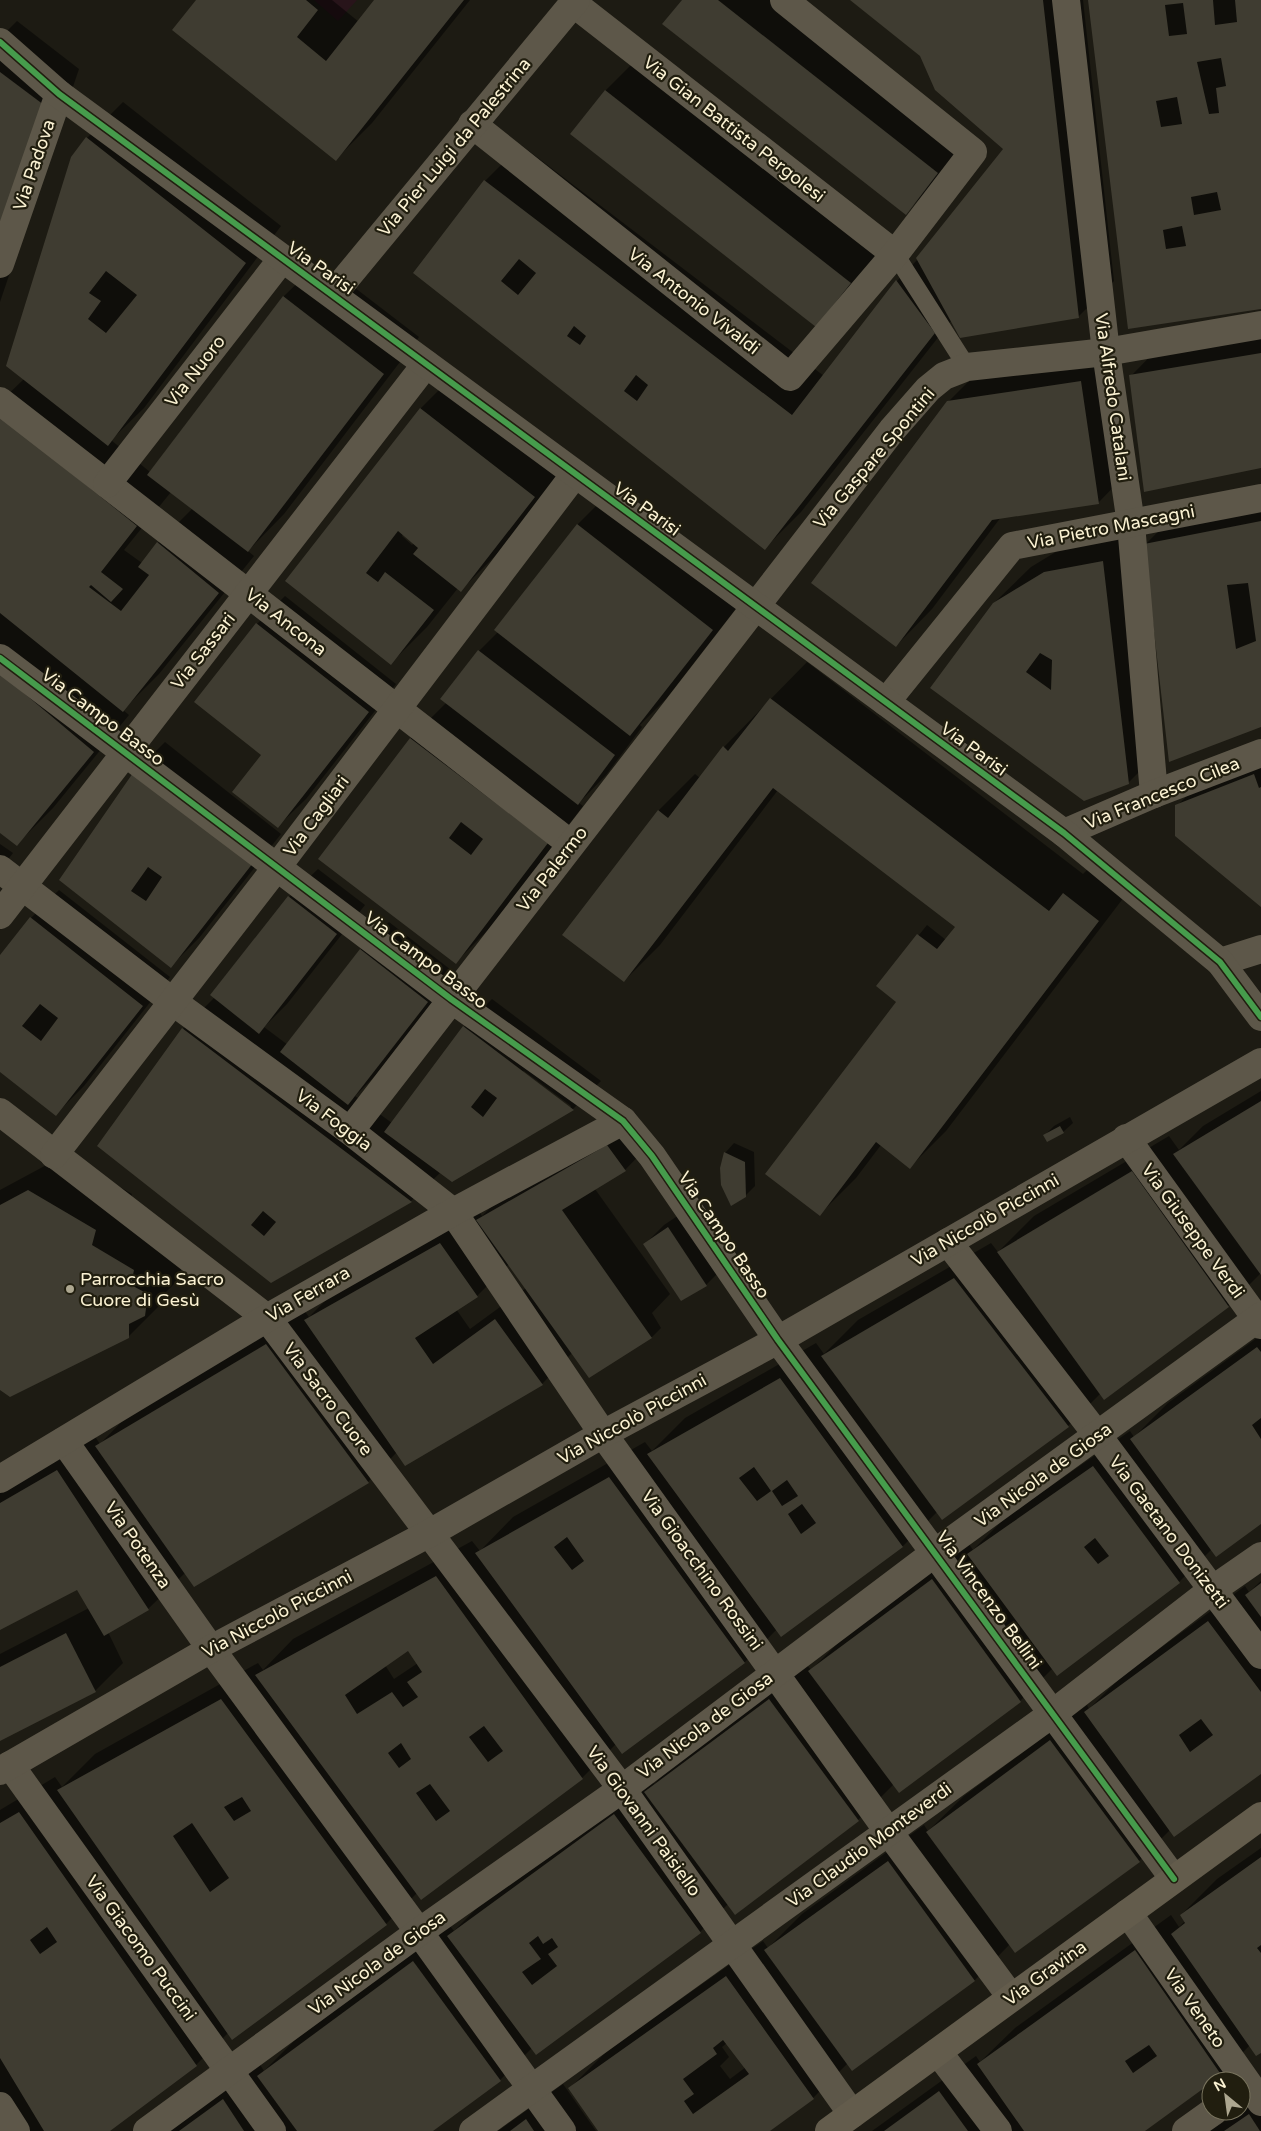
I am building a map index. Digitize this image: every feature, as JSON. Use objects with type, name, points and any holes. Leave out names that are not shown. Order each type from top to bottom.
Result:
[{"type":"main road","name":"Via Gravina","points":[[829,2131],[1261,1816]]},
{"type":"street","points":[[784,0],[972,152],[894,254]]},
{"type":"street","name":"Via Alfredo Catalani","points":[[1066,0],[1106,352],[1131,524],[1154,794]]},
{"type":"street","name":"Via Gian Battista Pergolesi","points":[[574,2],[894,254]]},
{"type":"street","name":"Via Pier Luigi da Palestrina","points":[[333,294],[574,2]]},
{"type":"street","name":"Via Parisi","points":[[0,42],[59,94],[1064,834],[1220,962],[1261,1017]]},
{"type":"street","name":"Via Padova","points":[[0,264],[59,94]]},
{"type":"street","name":"Via Antonio Vivaldi","points":[[472,124],[790,377],[894,254]]},
{"type":"street","name":"Via Nuoro","points":[[107,484],[282,259]]},
{"type":"street","name":"Via Gaspare Spontini","points":[[755,606],[892,430],[922,396],[944,376],[967,367],[1106,352],[1261,325]]},
{"type":"street","name":"Via Sassari","points":[[0,914],[426,364]]},
{"type":"street","name":"Via Ancona","points":[[0,401],[571,844]]},
{"type":"street","name":"Via Cagliari","points":[[54,1155],[277,867],[575,474]]},
{"type":"street","name":"Via Pietro Mascagni","points":[[886,702],[1012,546],[1261,498]]},
{"type":"street","name":"Via Palermo","points":[[350,1132],[755,606]]},
{"type":"street","name":"Via Campo Basso","points":[[0,658],[451,999],[623,1121],[652,1156],[778,1340]]},
{"type":"street","name":"Via Francesco Cilea","points":[[1064,834],[1154,794],[1261,753]]},
{"type":"street","name":"Via Foggia","points":[[0,869],[172,1001],[350,1132],[453,1212],[603,1434]]},
{"type":"street","points":[[1220,962],[1261,949]]},
{"type":"street","name":"Via Niccolò Piccinni","points":[[5,1768],[210,1649],[430,1533],[603,1434],[778,1340],[1261,1062]]},
{"type":"street","name":"Via Sacro Cuore","points":[[0,1112],[267,1318],[430,1533]]},
{"type":"street","name":"Via Ferrara","points":[[0,1479],[267,1318],[453,1212],[623,1121]]},
{"type":"street","name":"Via Giuseppe Verdi","points":[[1126,1138],[1260,1320]]},
{"type":"street","name":"Via Gaetano Donizetti","points":[[948,1242],[1098,1436],[1261,1655]]},
{"type":"street","name":"Via Nicola de Giosa","points":[[147,2131],[419,1932],[622,1788],[936,1552],[1260,1320]]},
{"type":"street","name":"Via Vincenzo Bellini","points":[[778,1340],[936,1552],[1052,1714],[1174,1879]]},
{"type":"street","name":"Via Gioacchino Rossini","points":[[603,1434],[776,1672],[888,1831],[1011,1997]]},
{"type":"street","name":"Via Potenza","points":[[64,1441],[210,1649],[419,1932],[562,2131]]},
{"type":"street","name":"Via Giovanni Paisiello","points":[[430,1533],[622,1788],[852,2114]]},
{"type":"street","name":"Via Claudio Monteverdi","points":[[473,2131],[1052,1714],[1212,1590],[1261,1556]]},
{"type":"street","name":"Via Giacomo Puccini","points":[[5,1768],[272,2131]]},
{"type":"street","name":"Via Veneto","points":[[1128,1913],[1253,2090]]},
{"type":"street","points":[[938,2052],[998,2131]]},
{"type":"street","points":[[0,2106],[16,2131]]},
{"type":"street","points":[[1186,2131],[1201,2120]]},
{"type":"lane","points":[[894,254],[967,367]]},
{"type":"shaded area","points":[[314,0],[357,0],[338,21]]},
{"type":"building","points":[[196,0],[306,0],[318,10],[297,37],[326,61],[374,0],[464,0],[336,161],[172,30]]},
{"type":"building","points":[[682,0],[718,0],[938,173],[906,215],[662,24]]},
{"type":"building","points":[[850,0],[1043,0],[1079,318],[960,338],[916,258],[1003,149],[935,90],[920,56]]},
{"type":"building","points":[[1088,0],[1213,0],[1215,25],[1237,22],[1235,0],[1261,0],[1261,309],[1128,329]],"holes":[[[1183,3],[1187,34],[1169,36],[1165,5]],[[1221,58],[1226,86],[1216,88],[1219,113],[1209,114],[1197,62]],[[1177,97],[1182,124],[1161,127],[1156,101]],[[1217,192],[1221,210],[1194,215],[1191,197]],[[1182,226],[1186,246],[1166,249],[1163,230]]]},
{"type":"building","points":[[0,72],[44,105],[0,235]]},
{"type":"building","points":[[605,90],[851,283],[816,327],[570,134]]},
{"type":"building","points":[[86,137],[246,263],[108,446],[6,366],[71,157]],"holes":[[[106,271],[137,295],[106,333],[88,319],[101,301],[89,293]]]},
{"type":"building","points":[[484,180],[792,415],[896,280],[935,333],[765,550],[413,273]],"holes":[[[519,259],[536,273],[518,295],[501,281]],[[574,326],[586,336],[580,345],[567,336]],[[636,375],[648,385],[637,401],[624,391]]]},
{"type":"building","points":[[283,296],[384,374],[248,552],[147,475]]},
{"type":"building","points":[[1261,353],[1261,468],[1144,492],[1129,375]]},
{"type":"building","points":[[1081,381],[1099,504],[992,520],[896,647],[811,583],[947,401]]},
{"type":"building","points":[[420,408],[535,497],[461,592],[413,554],[418,548],[398,531],[366,573],[378,582],[385,572],[434,610],[391,665],[285,581]]},
{"type":"building","points":[[0,416],[137,526],[101,572],[123,589],[111,602],[91,585],[89,587],[121,611],[149,575],[138,567],[157,542],[219,593],[123,712],[0,613]]},
{"type":"building","points":[[1261,521],[1261,727],[1169,762],[1144,544]],"holes":[[[1248,583],[1256,641],[1236,649],[1227,585]]]},
{"type":"building","points":[[577,524],[713,630],[630,736],[494,630]]},
{"type":"building","points":[[1103,561],[1129,784],[1084,801],[930,688],[993,603],[1044,572]],"holes":[[[1040,653],[1052,660],[1051,690],[1026,672]]]},
{"type":"building","points":[[256,623],[369,712],[278,828],[232,792],[261,755],[194,702]]},
{"type":"building","points":[[478,650],[615,755],[578,805],[440,699]]},
{"type":"building","points":[[0,673],[94,752],[17,846],[0,833]]},
{"type":"building","points":[[770,698],[1049,911],[1063,893],[1099,921],[910,1169],[876,1142],[820,1216],[765,1174],[896,1002],[876,986],[917,934],[937,949],[955,927],[773,788],[624,982],[562,935],[658,810],[668,818],[723,746],[728,751]]},
{"type":"building","points":[[410,738],[548,843],[456,964],[318,859]],"holes":[[[461,822],[483,839],[471,855],[449,838]]]},
{"type":"building","points":[[135,770],[253,863],[171,968],[59,880]],"holes":[[[148,867],[162,877],[146,901],[131,891]]]},
{"type":"building","points":[[1254,774],[1259,788],[1261,787],[1261,907],[1175,836],[1175,805]]},
{"type":"building","points":[[288,896],[337,934],[259,1034],[210,995]]},
{"type":"building","points":[[30,917],[143,1006],[56,1116],[0,1072],[0,955]],"holes":[[[40,1004],[58,1018],[41,1041],[22,1026]]]},
{"type":"building","points":[[360,949],[428,1002],[348,1105],[280,1052]]},
{"type":"building","points":[[463,1026],[574,1110],[452,1182],[384,1132]],"holes":[[[485,1089],[497,1098],[483,1117],[471,1107]]]},
{"type":"building","points":[[182,1028],[412,1202],[271,1283],[97,1146]],"holes":[[[263,1211],[276,1222],[264,1236],[251,1225]]]},
{"type":"building","points":[[1261,1101],[1261,1275],[1173,1154]]},
{"type":"building","points":[[1060,1126],[1064,1133],[1047,1142],[1043,1135]]},
{"type":"building","points":[[607,1145],[626,1171],[562,1210],[652,1338],[589,1378],[476,1220]]},
{"type":"building","points":[[724,1152],[745,1162],[746,1197],[731,1206],[721,1185],[720,1168]]},
{"type":"building","points":[[1132,1171],[1229,1307],[1104,1400],[997,1252]]},
{"type":"building","name":"Parrocchia Sacro Cuore di Gesù","points":[[28,1190],[96,1230],[92,1245],[134,1270],[131,1285],[148,1294],[145,1316],[129,1324],[129,1338],[10,1397],[0,1390],[0,1205]]},
{"type":"building","points":[[668,1227],[707,1286],[681,1301],[643,1244]]},
{"type":"building","points":[[440,1243],[478,1297],[415,1338],[433,1364],[495,1319],[543,1385],[405,1466],[304,1320]]},
{"type":"building","points":[[954,1278],[1069,1427],[942,1520],[821,1356]]},
{"type":"building","points":[[266,1344],[369,1483],[194,1587],[95,1446]]},
{"type":"building","points":[[1257,1347],[1261,1352],[1261,1418],[1252,1425],[1261,1439],[1261,1524],[1216,1557],[1130,1439]]},
{"type":"building","points":[[780,1378],[903,1547],[781,1637],[647,1454]],"holes":[[[754,1467],[771,1491],[757,1501],[739,1478]],[[787,1480],[798,1496],[782,1506],[772,1491]],[[802,1504],[816,1523],[801,1534],[788,1514]]]},
{"type":"building","points":[[1093,1466],[1180,1583],[1057,1676],[967,1554]],"holes":[[[1095,1538],[1109,1556],[1098,1564],[1084,1547]]]},
{"type":"building","points":[[57,1470],[149,1610],[104,1636],[77,1590],[0,1630],[0,1503]]},
{"type":"building","points":[[609,1477],[745,1663],[622,1754],[475,1553]],"holes":[[[567,1537],[584,1561],[572,1570],[554,1547]]]},
{"type":"building","points":[[436,1576],[583,1779],[421,1900],[255,1675]],"holes":[[[408,1651],[422,1672],[407,1682],[418,1697],[403,1707],[392,1692],[357,1714],[345,1695]],[[484,1726],[503,1751],[488,1762],[469,1737]],[[401,1743],[411,1759],[399,1768],[388,1753]],[[430,1784],[450,1811],[436,1821],[416,1793]]]},
{"type":"building","points":[[932,1579],[1021,1702],[899,1793],[808,1671]]},
{"type":"building","points":[[1261,1583],[1261,1617],[1245,1595]]},
{"type":"building","points":[[1208,1621],[1261,1692],[1261,1774],[1174,1837],[1084,1712]],"holes":[[[1201,1719],[1213,1735],[1190,1752],[1179,1735]]]},
{"type":"building","points":[[66,1633],[96,1692],[0,1741],[0,1667]]},
{"type":"building","points":[[221,1699],[387,1925],[232,2040],[57,1790]],"holes":[[[242,1797],[251,1811],[234,1821],[224,1807]],[[192,1823],[229,1878],[210,1892],[173,1836]]]},
{"type":"building","points":[[769,1699],[859,1821],[735,1915],[644,1792]]},
{"type":"building","points":[[1050,1740],[1140,1862],[1015,1953],[926,1832]]},
{"type":"building","points":[[19,1812],[197,2066],[110,2131],[44,2131],[0,2058],[0,1823]],"holes":[[[47,1927],[57,1942],[40,1954],[30,1940]]]},
{"type":"building","points":[[614,1814],[701,1933],[536,2055],[447,1936]],"holes":[[[538,1936],[543,1944],[552,1938],[558,1947],[548,1954],[557,1966],[532,1985],[522,1972],[541,1959],[529,1943]]]},
{"type":"building","points":[[1261,1857],[1261,1945],[1257,1948],[1261,1953],[1261,2053],[1256,2056],[1171,1934],[1185,1923],[1180,1915]]},
{"type":"building","points":[[888,1861],[975,1981],[852,2071],[764,1950]]},
{"type":"building","points":[[1135,1950],[1219,2071],[1201,2071],[1201,2090],[1145,2131],[1024,2131],[977,2064]],"holes":[[[1149,2045],[1157,2056],[1133,2073],[1125,2061]]]},
{"type":"building","points":[[413,1961],[501,2081],[433,2131],[297,2131],[257,2076]]},
{"type":"building","points":[[726,1976],[814,2099],[770,2131],[598,2131],[568,2088]],"holes":[[[723,2040],[749,2074],[693,2114],[684,2101],[694,2094],[683,2079],[717,2054],[713,2048]]]},
{"type":"building","points":[[939,2091],[968,2131],[884,2131]]},
{"type":"building","points":[[223,2099],[244,2131],[179,2131]]},
{"type":"building","points":[[1251,2117],[1260,2131],[1224,2131],[1239,2121],[1251,2121]]},
{"type":"building","points":[[526,2119],[534,2131],[510,2131]]},
{"type":"cycle path","points":[[0,42],[59,94],[1064,833],[1220,962],[1261,1017]]},
{"type":"cycle path","points":[[0,658],[451,999],[623,1121],[652,1156],[778,1340],[1174,1879]]},
{"type":"place","name":"Parrocchia Sacro Cuore di Gesù","points":[[70,1289]]}]
